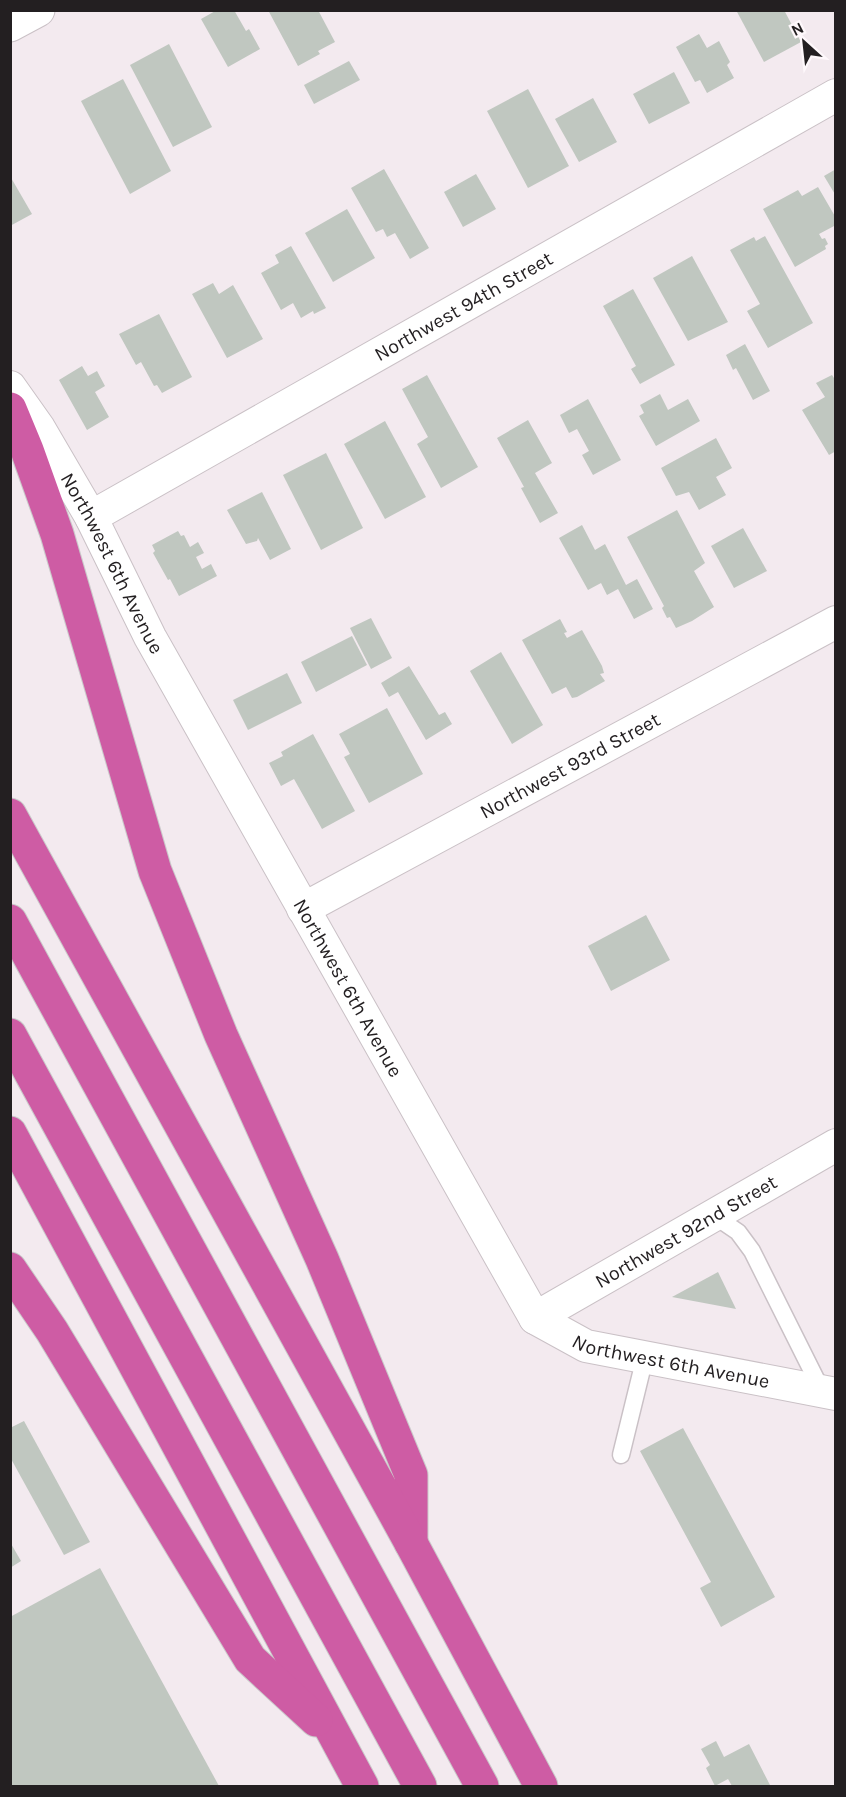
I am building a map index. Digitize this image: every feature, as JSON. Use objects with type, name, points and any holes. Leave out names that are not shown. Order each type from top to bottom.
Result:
[{"type":"highway","points":[[10,409],[57,534],[155,871],[221,1035],[322,1259],[411,1475],[411,1543]]},
{"type":"highway","points":[[10,815],[411,1543],[541,1786]]},
{"type":"highway","points":[[10,921],[482,1786]]},
{"type":"highway","points":[[10,1035],[420,1786]]},
{"type":"highway","points":[[10,1133],[362,1786]]},
{"type":"highway","points":[[10,1269],[52,1331],[250,1659],[335,1738]]},
{"type":"main road","points":[[10,25],[38,10]]},
{"type":"street","name":"Northwest 94th Street","points":[[91,517],[836,94]]},
{"type":"street","name":"Northwest 6th Avenue","points":[[10,387],[39,428],[91,517],[150,637],[535,1318],[586,1346],[829,1392]]},
{"type":"street","name":"Northwest 93rd Street","points":[[303,909],[836,622]]},
{"type":"street","name":"Northwest 92nd Street","points":[[535,1318],[836,1145]]},
{"type":"lane","points":[[713,1215],[738,1232],[752,1251],[829,1392]]},
{"type":"lane","points":[[621,1455],[645,1357]]},
{"type":"building","points":[[217,10],[234,10],[246,31],[249,29],[260,49],[228,67],[201,19]]},
{"type":"building","points":[[268,10],[318,10],[335,42],[318,51],[320,54],[298,66]]},
{"type":"building","points":[[736,10],[784,10],[801,42],[764,62]]},
{"type":"building","points":[[699,34],[707,48],[719,41],[730,62],[727,65],[734,78],[707,93],[700,80],[695,82],[676,47]]},
{"type":"building","points":[[169,44],[212,127],[173,147],[130,65]]},
{"type":"building","points":[[349,61],[360,80],[314,104],[304,85]]},
{"type":"building","points":[[674,72],[690,103],[649,124],[633,94]]},
{"type":"building","points":[[123,79],[171,171],[130,194],[81,101]]},
{"type":"building","points":[[528,89],[569,166],[528,188],[487,111]]},
{"type":"building","points":[[593,98],[617,142],[579,162],[555,119]]},
{"type":"building","points":[[384,169],[429,248],[410,259],[395,233],[387,237],[383,229],[376,232],[351,188]]},
{"type":"building","points":[[836,169],[836,196],[824,176]]},
{"type":"building","points":[[476,174],[496,209],[463,227],[444,192]]},
{"type":"building","points":[[10,176],[32,214],[10,226]]},
{"type":"building","points":[[818,187],[836,218],[836,225],[819,234],[828,244],[825,246],[826,249],[795,267],[763,209],[798,190],[802,196]]},
{"type":"building","points":[[347,209],[375,258],[333,282],[305,233]]},
{"type":"building","points":[[765,236],[813,323],[768,348],[747,311],[760,304],[730,250],[754,237],[756,241]]},
{"type":"building","points":[[291,246],[326,308],[314,314],[313,311],[301,318],[293,303],[281,310],[261,273],[279,263],[275,255]]},
{"type":"building","points":[[692,256],[728,322],[688,341],[653,278]]},
{"type":"building","points":[[213,283],[219,294],[233,285],[263,339],[227,358],[192,294]]},
{"type":"building","points":[[633,289],[675,365],[640,384],[631,369],[636,366],[603,306]]},
{"type":"building","points":[[159,314],[192,377],[162,393],[157,385],[154,386],[141,362],[136,365],[119,334]]},
{"type":"building","points":[[745,344],[770,391],[753,400],[736,368],[733,370],[726,355]]},
{"type":"building","points":[[82,366],[88,376],[97,371],[105,386],[95,392],[109,417],[87,430],[59,380]]},
{"type":"building","points":[[427,375],[478,467],[441,488],[417,444],[428,437],[402,389]]},
{"type":"building","points":[[832,375],[836,381],[836,451],[829,455],[802,410],[825,397],[816,383]]},
{"type":"building","points":[[660,394],[668,410],[688,399],[700,421],[656,446],[639,416],[644,413],[640,405]]},
{"type":"building","points":[[588,399],[621,460],[593,475],[582,455],[589,451],[577,429],[569,433],[560,415]]},
{"type":"building","points":[[528,420],[552,463],[535,473],[558,513],[540,523],[521,488],[524,487],[497,438]]},
{"type":"building","points":[[385,421],[426,497],[385,519],[344,444]]},
{"type":"building","points":[[716,438],[732,468],[716,477],[726,495],[699,510],[689,492],[676,496],[661,468]]},
{"type":"building","points":[[326,453],[363,528],[321,550],[283,475]]},
{"type":"building","points":[[262,492],[291,549],[270,560],[258,538],[257,541],[246,544],[227,510]]},
{"type":"building","points":[[677,510],[705,563],[694,571],[714,607],[676,628],[670,617],[667,618],[662,608],[664,606],[627,537]]},
{"type":"building","points":[[582,525],[595,550],[605,544],[626,585],[637,579],[653,609],[634,619],[618,589],[607,595],[601,583],[588,590],[559,538]]},
{"type":"building","points":[[743,528],[767,571],[734,588],[711,546]]},
{"type":"building","points":[[178,531],[181,536],[184,535],[190,547],[198,542],[204,553],[196,557],[202,569],[211,564],[217,576],[179,596],[153,553],[155,551],[152,545]]},
{"type":"building","points":[[371,618],[392,658],[371,669],[350,628]]},
{"type":"building","points":[[560,619],[567,632],[564,633],[567,638],[582,630],[604,673],[600,674],[605,681],[572,698],[566,687],[552,694],[522,640]]},
{"type":"building","points":[[352,636],[367,665],[316,692],[301,662]]},
{"type":"building","points":[[501,652],[543,725],[512,744],[470,671]]},
{"type":"building","points":[[409,666],[439,715],[445,712],[452,724],[426,740],[398,692],[389,697],[381,683]]},
{"type":"building","points":[[287,673],[302,703],[248,730],[233,700]]},
{"type":"building","points":[[387,708],[423,774],[369,803],[344,757],[350,754],[339,734]]},
{"type":"building","points":[[313,734],[355,811],[322,829],[294,779],[281,786],[269,763],[283,756],[281,752]]},
{"type":"building","points":[[646,915],[670,960],[611,991],[588,946]]},
{"type":"building","points":[[718,1272],[736,1309],[672,1297]]},
{"type":"building","points":[[24,1421],[90,1542],[64,1555],[10,1457],[10,1428]]},
{"type":"building","points":[[683,1428],[775,1597],[721,1627],[700,1588],[711,1582],[640,1451]]},
{"type":"building","points":[[10,1542],[21,1561],[10,1568]]},
{"type":"building","points":[[100,1568],[219,1786],[10,1786],[10,1617]]},
{"type":"building","points":[[716,1741],[724,1757],[749,1744],[770,1785],[732,1786],[728,1779],[715,1786],[706,1768],[710,1765],[701,1749]]}]
